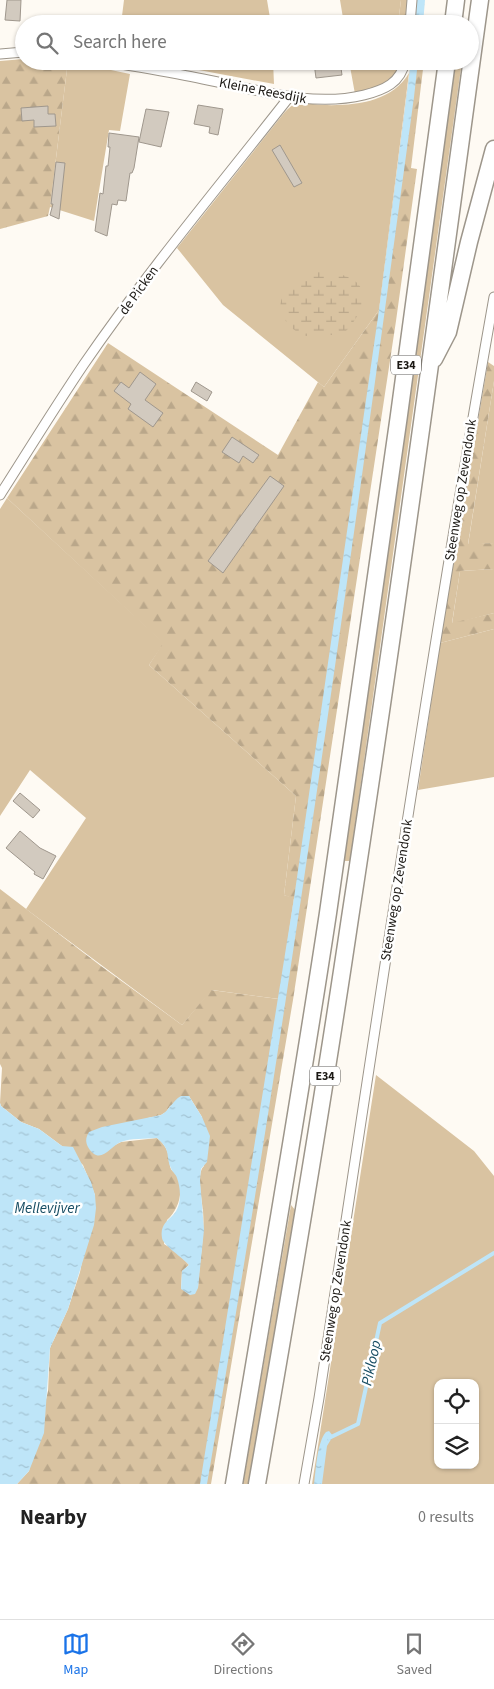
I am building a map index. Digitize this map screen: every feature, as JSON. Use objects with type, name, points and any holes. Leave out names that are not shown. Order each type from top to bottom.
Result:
[{"type":"highway","points":[[454,15],[456,0]]},
{"type":"highway","name":"E34","points":[[478,15],[480,0]]},
{"type":"highway","name":"E34","points":[[234,1484],[275,1244],[327,915],[447,70]]},
{"type":"highway","name":"E34","points":[[257,1484],[300,1240],[349,927],[470,70]]},
{"type":"highway","points":[[430,365],[442,347],[448,332],[469,242],[494,150]]},
{"type":"street","points":[[411,15],[412,0]]},
{"type":"street","points":[[0,54],[15,53]]},
{"type":"street","name":"Kleine Reesdijk","points":[[153,70],[290,96],[325,100],[349,99],[380,92],[398,79],[402,70]]},
{"type":"street","name":"de Picken","points":[[0,495],[84,364],[110,328],[160,261],[290,96]]},
{"type":"street","name":"Steenweg op Zevendonk","points":[[304,1484],[319,1398],[414,775],[467,449],[494,297]]},
{"type":"green space","points":[[124,0],[267,0],[270,15],[122,15]]},
{"type":"green space","points":[[340,0],[401,0],[399,15],[342,15]]},
{"type":"green space","points":[[401,0],[408,0],[407,15],[399,15]]},
{"type":"green space","points":[[15,60],[15,70],[67,70],[48,216],[0,229],[0,61]]},
{"type":"green space","points":[[67,70],[111,70],[130,74],[120,131],[109,130],[94,221],[50,207]]},
{"type":"green space","points":[[199,70],[273,70],[274,84]]},
{"type":"green space","points":[[351,70],[397,71],[384,84],[355,94]]},
{"type":"green space","points":[[410,70],[423,70],[411,168],[417,169],[396,321],[293,1000],[211,1484],[17,1484],[29,1471],[48,1391],[50,1348],[68,1309],[80,1272],[95,1195],[83,1165],[39,1129],[21,1122],[1,1106],[0,1103],[2,1068],[0,1064],[0,889],[182,1025],[211,990],[278,999],[294,899],[284,895],[296,796],[149,665],[163,643],[7,498],[108,343],[278,455],[318,382],[324,387],[379,310]],"holes":[[[189,1096],[202,1117],[204,1166],[200,1174],[203,1230],[198,1288],[181,1289],[182,1271],[189,1265],[177,1252],[164,1244],[167,1220],[175,1211],[180,1193],[179,1180],[171,1169],[167,1151],[157,1138],[121,1142],[115,1145],[148,1118],[161,1115],[170,1106]]]},
{"type":"green space","points":[[455,70],[461,70],[350,861],[344,861]]},
{"type":"green space","points":[[409,73],[379,310],[324,387],[223,305],[177,248],[291,106],[302,103],[323,105],[348,104],[372,100],[393,90],[402,83]]},
{"type":"green space","points":[[323,270],[352,279],[359,285],[363,299],[354,321],[340,336],[324,334],[305,336],[287,323],[281,312],[281,300],[285,292],[291,287],[310,274]]},
{"type":"green space","points":[[488,362],[494,366],[494,381],[468,544],[494,543],[494,569],[460,571],[452,623],[494,613],[494,629],[440,643]]},
{"type":"green space","points":[[494,381],[494,543],[468,545]]},
{"type":"green space","points":[[7,498],[164,643],[149,665],[296,796],[284,895],[294,898],[279,999],[212,990],[182,1025],[26,909],[86,818],[30,770],[0,816],[0,509]]},
{"type":"green space","points":[[494,569],[494,613],[452,624],[460,571]]},
{"type":"green space","points":[[494,629],[494,777],[418,790],[440,643]]},
{"type":"green space","points":[[376,1075],[474,1151],[494,1176],[494,1484],[312,1484]]},
{"type":"green space","points":[[291,1205],[296,1211],[249,1484],[243,1484]]},
{"type":"water","points":[[417,0],[425,0],[424,15],[416,15]]},
{"type":"water","points":[[410,70],[417,70],[366,444],[291,965],[207,1484],[200,1484],[294,898],[379,310]]},
{"type":"water","points":[[181,1096],[189,1096],[202,1117],[210,1136],[207,1162],[201,1169],[200,1180],[204,1230],[198,1288],[195,1294],[190,1295],[181,1289],[182,1271],[189,1265],[162,1238],[163,1227],[176,1211],[180,1197],[178,1182],[169,1164],[165,1146],[157,1138],[134,1139],[121,1142],[105,1154],[97,1155],[92,1153],[86,1141],[89,1132],[102,1127],[161,1115]]},
{"type":"water","name":"Mellevijver","points":[[0,1103],[1,1106],[21,1122],[39,1129],[62,1146],[73,1147],[91,1182],[96,1208],[94,1225],[68,1309],[50,1348],[44,1433],[29,1471],[17,1484],[0,1484]]},
{"type":"water","points":[[329,1431],[333,1436],[327,1446],[322,1484],[314,1484],[317,1456],[323,1437]]},
{"type":"building","points":[[7,0],[21,0],[20,15],[15,15],[15,21],[5,20]]},
{"type":"building","points":[[315,70],[341,70],[342,75],[316,78]]},
{"type":"building","points":[[198,105],[223,109],[218,135],[209,133],[210,127],[194,124]]},
{"type":"building","points":[[48,106],[48,114],[55,114],[56,126],[34,127],[34,120],[22,121],[21,108]]},
{"type":"building","points":[[146,109],[169,112],[161,147],[139,142]]},
{"type":"building","points":[[109,133],[139,137],[134,168],[132,173],[130,173],[126,201],[118,200],[117,205],[112,204],[107,236],[95,231],[100,193],[103,194],[106,166],[108,166]]},
{"type":"building","points":[[280,145],[302,183],[294,187],[272,150]]},
{"type":"building","points":[[56,162],[65,163],[59,219],[50,215],[53,204],[51,204]]},
{"type":"building","points":[[140,372],[156,384],[145,400],[163,413],[153,427],[128,409],[131,404],[114,391],[121,382],[129,388]]},
{"type":"building","points":[[196,382],[212,392],[207,401],[191,391]]},
{"type":"building","points":[[232,437],[259,455],[253,463],[243,456],[239,463],[222,452]]},
{"type":"building","points":[[270,476],[284,486],[223,573],[208,561]]},
{"type":"building","points":[[20,793],[40,810],[33,818],[13,801]]},
{"type":"building","points":[[20,831],[40,848],[56,856],[43,879],[34,874],[35,872],[6,848]]},
{"type":"waterway","name":"Pikloop","points":[[329,1438],[358,1424],[380,1323],[494,1253]]}]
